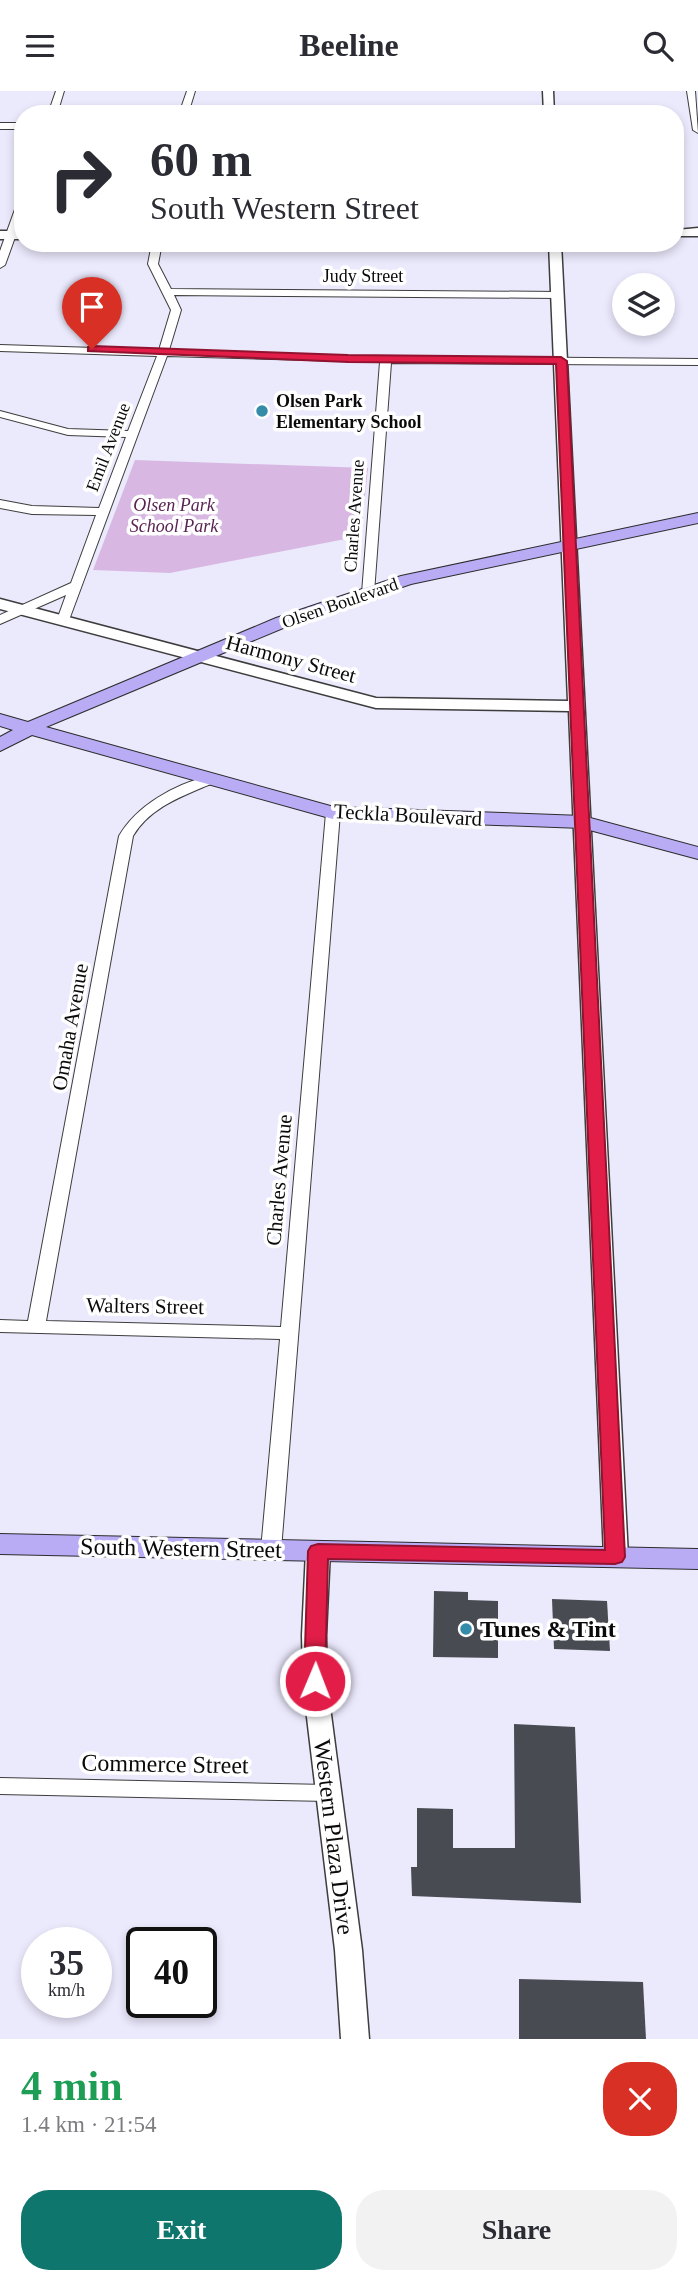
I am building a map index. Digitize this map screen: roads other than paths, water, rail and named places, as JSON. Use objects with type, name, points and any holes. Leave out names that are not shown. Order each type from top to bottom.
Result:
[{"type":"main road","name":"Olsen Boulevard","points":[[0,745],[29,728],[282,622],[407,580],[698,518]]},
{"type":"main road","name":"Teckla Boulevard","points":[[0,720],[333,813],[583,822],[698,853]]},
{"type":"main road","name":"South Western Street","points":[[0,1544],[698,1559]]},
{"type":"street","points":[[691,91],[698,130]]},
{"type":"street","points":[[0,265],[11,235]]},
{"type":"street","name":"Emil Avenue","points":[[64,620],[176,310],[153,264],[155,252]]},
{"type":"street","points":[[556,252],[615,1557]]},
{"type":"street","name":"Judy Street","points":[[167,292],[558,295]]},
{"type":"street","points":[[0,348],[386,359],[698,362]]},
{"type":"street","name":"Charles Avenue","points":[[368,593],[386,359]]},
{"type":"street","points":[[0,414],[68,432],[131,435]]},
{"type":"street","points":[[0,504],[32,510],[102,512]]},
{"type":"street","points":[[0,620],[75,586]]},
{"type":"street","name":"Harmony Street","points":[[0,604],[376,703],[578,706]]},
{"type":"street","name":"Omaha Avenue","points":[[36,1327],[126,836],[132,824],[149,809],[208,780]]},
{"type":"street","name":"Charles Avenue","points":[[271,1550],[333,813]]},
{"type":"street","name":"Walters Street","points":[[0,1326],[289,1333]]},
{"type":"street","name":"Western Plaza Drive","points":[[318,1551],[315,1681],[354,2000],[355,2039]]},
{"type":"street","name":"Commerce Street","points":[[0,1786],[328,1793]]},
{"type":"place","name":"Olsen Park Elementary School","points":[[262,411]]},
{"type":"place","name":"Tunes & Tint","points":[[466,1629]]},
{"type":"park label","name":"Olsen Park School Park","points":[[174,516]]}]
